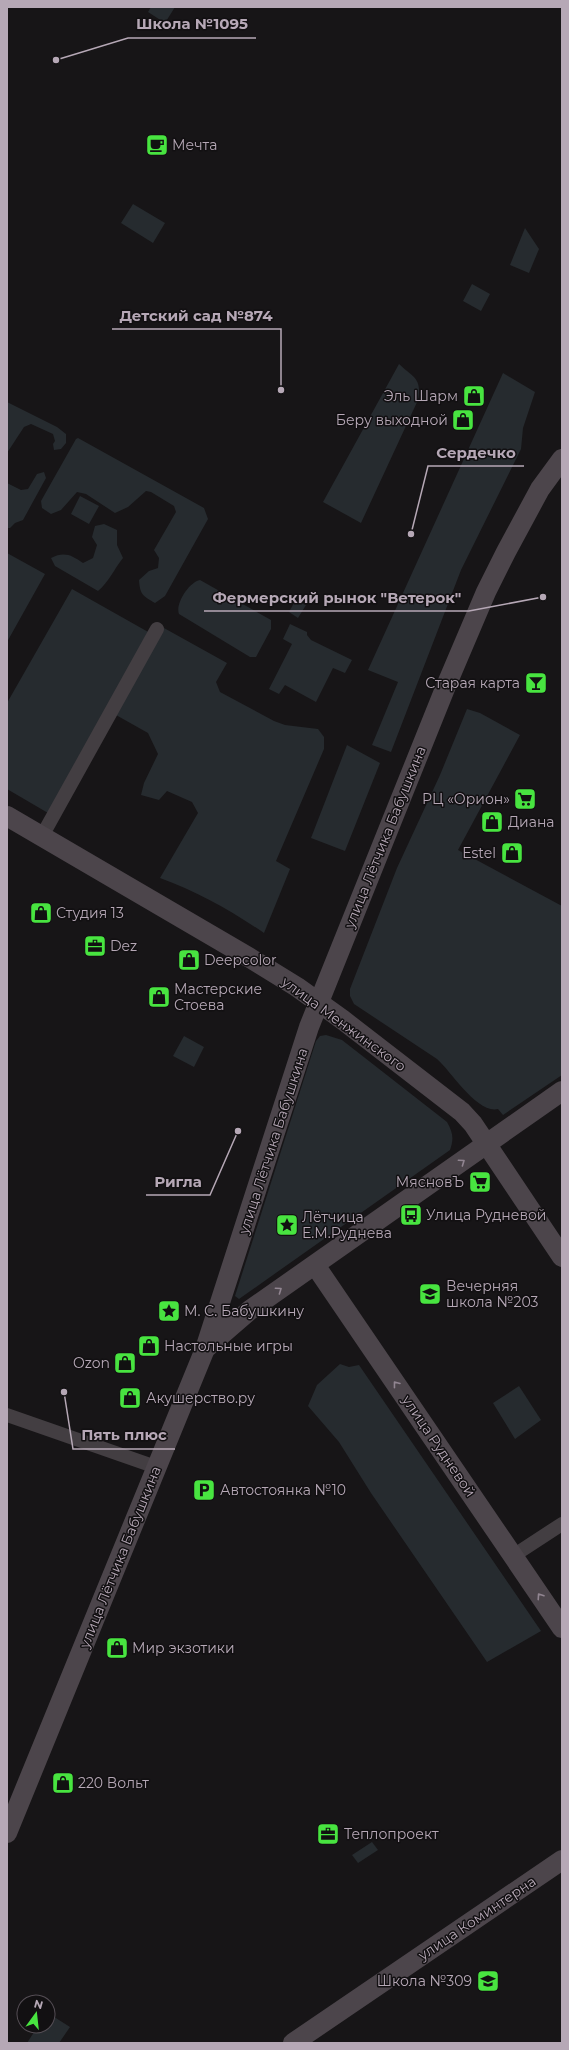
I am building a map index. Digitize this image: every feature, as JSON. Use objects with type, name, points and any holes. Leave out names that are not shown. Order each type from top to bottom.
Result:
[{"type":"main road","name":"улица Лётчика Бабушкина","points":[[7,1833],[205,1350],[295,1068],[318,1003],[486,592],[540,490],[562,459]]},
{"type":"main road","name":"улица Менжинского","points":[[7,816],[250,958],[318,1003],[462,1112],[562,1257]]},
{"type":"main road","points":[[205,1350],[250,1310],[562,1091]]},
{"type":"main road","name":"улица Рудневой","points":[[315,1265],[562,1628]]},
{"type":"main road","name":"улица Коминтерна","points":[[293,2043],[562,1860]]},
{"type":"street","points":[[42,836],[157,629]]},
{"type":"street","points":[[7,1415],[156,1467]]},
{"type":"street","points":[[512,1556],[562,1524]]},
{"type":"shaded area","points":[[151,7],[175,7],[165,23],[148,12]]},
{"type":"shaded area","points":[[133,204],[165,223],[153,243],[121,223]]},
{"type":"shaded area","points":[[525,228],[539,249],[529,273],[510,265]]},
{"type":"shaded area","points":[[472,284],[490,294],[481,311],[463,301]]},
{"type":"shaded area","points":[[399,364],[416,379],[419,387],[418,400],[361,523],[323,502]]},
{"type":"shaded area","points":[[503,373],[535,392],[523,428],[521,449],[461,570],[391,752],[372,745],[398,682],[368,670]]},
{"type":"shaded area","points":[[7,402],[57,427],[66,434],[66,443],[61,449],[54,450],[53,444],[55,441],[53,434],[31,424],[24,427],[7,453]]},
{"type":"shaded area","points":[[78,438],[204,508],[208,519],[165,596],[155,603],[141,592],[139,580],[149,571],[158,568],[159,558],[154,550],[176,512],[174,506],[151,492],[146,491],[128,507],[115,513],[86,494],[77,492],[61,510],[51,514],[42,508],[41,501],[76,439]]},
{"type":"shaded area","points":[[44,472],[46,478],[23,520],[15,523],[10,528],[7,528],[7,483],[21,490],[28,489],[37,474]]},
{"type":"shaded area","points":[[80,496],[99,506],[89,524],[71,514]]},
{"type":"shaded area","points":[[104,524],[117,530],[117,545],[123,558],[105,584],[98,591],[55,566],[51,558],[64,554],[83,563],[93,558],[97,545],[92,537],[95,526]]},
{"type":"shaded area","points":[[7,553],[45,574],[7,642]]},
{"type":"shaded area","points":[[200,580],[271,620],[271,629],[256,657],[250,657],[179,614],[179,605],[187,589]]},
{"type":"shaded area","points":[[72,589],[150,633],[48,813],[7,789],[7,703]]},
{"type":"shaded area","points":[[296,599],[306,605],[298,618],[289,612]]},
{"type":"shaded area","points":[[290,624],[307,632],[307,635],[311,640],[352,660],[345,673],[333,668],[316,702],[285,685],[279,694],[269,689],[292,644],[283,639]]},
{"type":"shaded area","points":[[164,628],[227,663],[216,682],[220,692],[274,721],[285,725],[318,729],[324,737],[324,749],[276,861],[290,869],[264,933],[214,902],[188,889],[160,878],[198,813],[192,802],[167,791],[159,800],[141,795],[144,783],[158,754],[148,733],[116,715]]},
{"type":"shaded area","points":[[467,709],[480,713],[520,735],[458,850],[562,906],[562,1075],[503,1115],[498,1109],[490,1109],[473,1099],[437,1059],[354,1004],[350,996],[350,989],[397,868],[440,775]]},
{"type":"shaded area","points":[[347,745],[380,763],[345,851],[311,838]]},
{"type":"shaded area","points":[[326,1035],[342,1040],[447,1122],[451,1129],[452,1136],[450,1150],[239,1299],[235,1296],[316,1041],[320,1036]]},
{"type":"shaded area","points":[[184,1036],[204,1047],[194,1067],[173,1056]]},
{"type":"shaded area","points":[[340,1364],[349,1367],[359,1365],[541,1631],[487,1662],[371,1493],[339,1442],[308,1406],[317,1385]]},
{"type":"shaded area","points":[[519,1386],[541,1420],[515,1439],[493,1403]]},
{"type":"shaded area","points":[[372,1842],[378,1850],[358,1863],[352,1855]]},
{"type":"shaded area","points":[[56,2018],[70,2027],[59,2043],[27,2043],[33,2034],[56,2034]]},
{"type":"place","name":"Школа №1095","points":[[56,60]]},
{"type":"place","name":"Мечта","points":[[157,145]]},
{"type":"place","name":"Детский сад №874","points":[[281,390]]},
{"type":"place","name":"Эль Шарм","points":[[474,396]]},
{"type":"place","name":"Беру выходной","points":[[463,420]]},
{"type":"place","name":"Сердечко","points":[[411,534]]},
{"type":"place","name":"Фермерский рынок \"Ветерок\"","points":[[543,597]]},
{"type":"place","name":"Старая карта","points":[[536,683]]},
{"type":"place","name":"РЦ «Орион»","points":[[525,799]]},
{"type":"place","name":"Диана","points":[[492,822]]},
{"type":"place","name":"Estel","points":[[512,853]]},
{"type":"place","name":"Студия 13","points":[[41,913]]},
{"type":"place","name":"Dez","points":[[95,946]]},
{"type":"place","name":"Deepcolor","points":[[189,960]]},
{"type":"place","name":"Мастерские Стоева","points":[[159,997]]},
{"type":"place","name":"Ригла","points":[[238,1131]]},
{"type":"place","name":"МясновЪ","points":[[480,1182]]},
{"type":"place","name":"Улица Рудневой","points":[[411,1215]]},
{"type":"place","name":"Лётчица Е.М.Руднева","points":[[287,1225]]},
{"type":"place","name":"Вечерняя школа №203","points":[[430,1294]]},
{"type":"place","name":"М. С. Бабушкину","points":[[169,1311]]},
{"type":"place","name":"Настольные игры","points":[[149,1346]]},
{"type":"place","name":"Ozon","points":[[125,1363]]},
{"type":"place","name":"Пять плюс","points":[[64,1392]]},
{"type":"place","name":"Акушерство.ру","points":[[130,1398]]},
{"type":"place","name":"Автостоянка №10","points":[[204,1490]]},
{"type":"place","name":"Мир экзотики","points":[[117,1648]]},
{"type":"place","name":"220 Вольт","points":[[63,1783]]},
{"type":"place","name":"Теплопроект","points":[[328,1834]]},
{"type":"place","name":"Школа №309","points":[[488,1981]]}]
